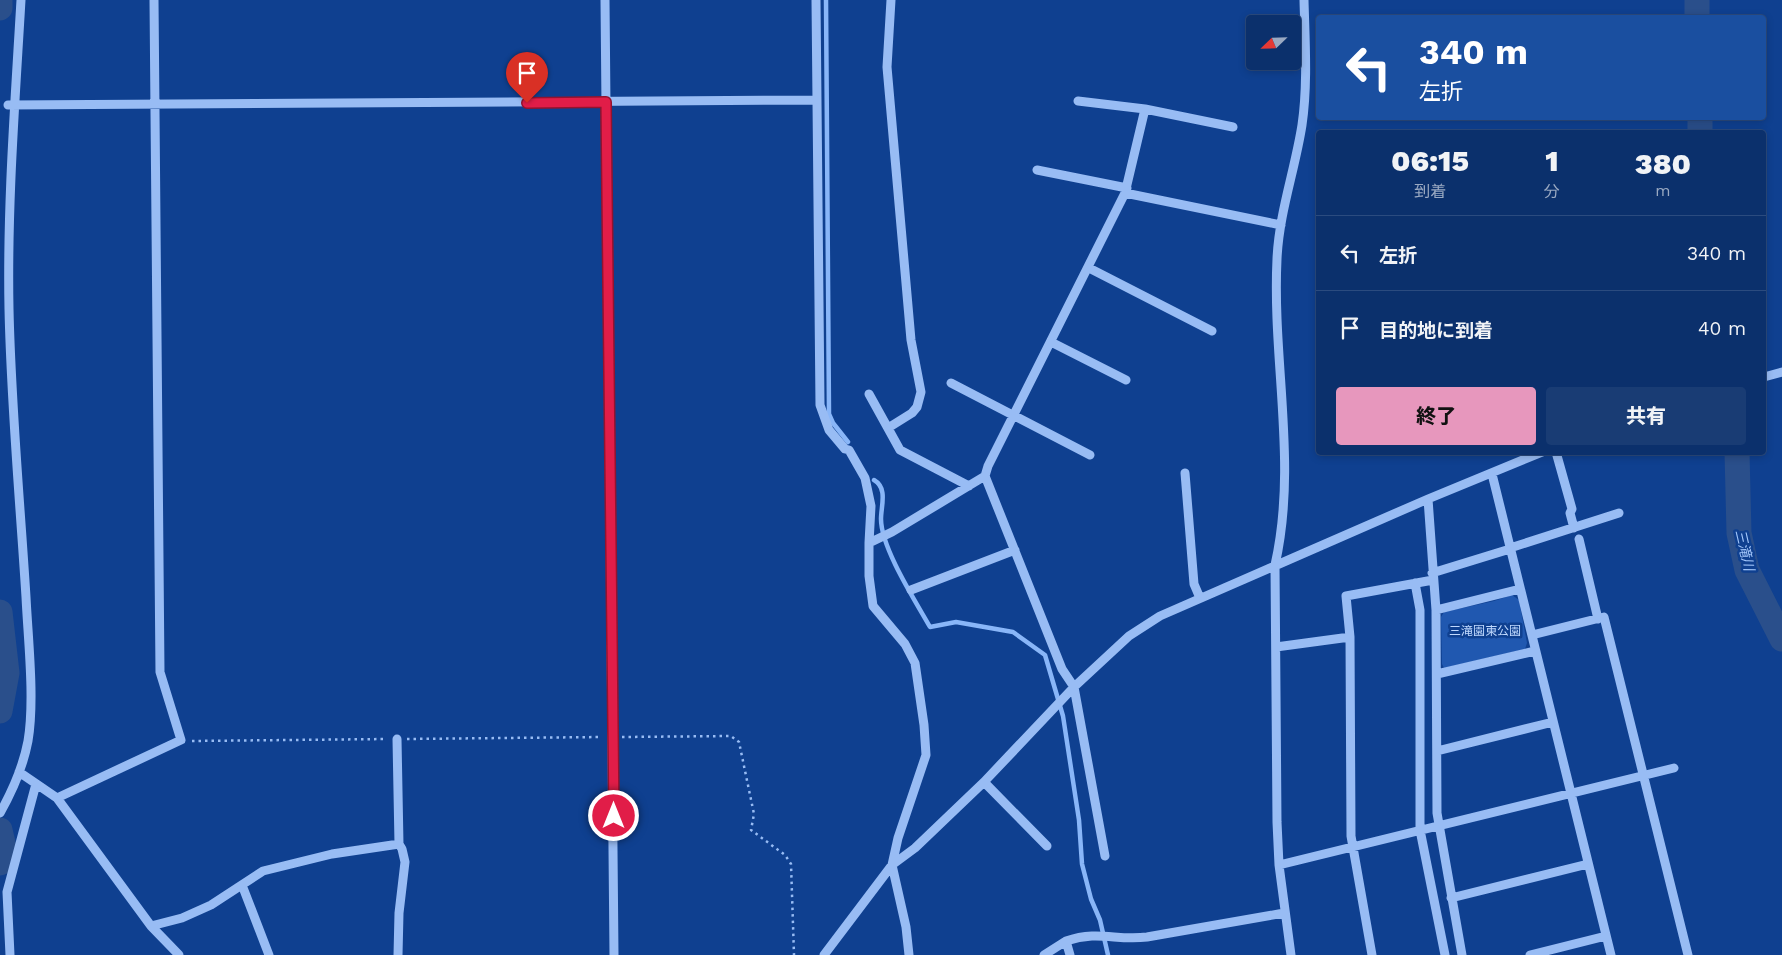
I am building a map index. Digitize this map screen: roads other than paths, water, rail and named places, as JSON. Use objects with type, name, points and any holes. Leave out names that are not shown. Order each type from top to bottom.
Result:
[{"type":"street","points":[[0,813],[14,789],[28,741],[30,716],[28,637],[9,309],[8,245],[11,105],[22,0]]},
{"type":"street","points":[[57,798],[181,740],[160,672],[154,0]]},
{"type":"street","points":[[605,0],[614,737],[614,955]]},
{"type":"street","points":[[816,0],[820,405],[829,430],[845,449],[849,450],[866,478],[871,506],[872,542],[869,576],[873,606],[876,612],[905,644],[915,663],[924,725],[926,755],[898,838],[892,865],[906,927],[909,955]]},
{"type":"street","points":[[888,428],[912,413],[917,407],[921,392],[911,340],[887,67],[891,0]]},
{"type":"street","points":[[1291,955],[1279,865],[1275,565],[1282,533],[1285,491],[1276,300],[1277,258],[1281,225],[1303,122],[1305,90],[1304,0]]},
{"type":"street","points":[[11,105],[816,100]]},
{"type":"street","points":[[1078,101],[1145,109],[1233,126]]},
{"type":"street","points":[[1105,856],[1074,687],[1062,670],[986,476],[988,466],[1089,268],[1126,190],[1145,109]]},
{"type":"street","points":[[1037,170],[1281,225]]},
{"type":"street","points":[[1089,268],[1212,331]]},
{"type":"street","points":[[1051,342],[1126,380]]},
{"type":"street","points":[[1766,376],[1782,372]]},
{"type":"street","points":[[951,383],[1090,456]]},
{"type":"street","points":[[869,394],[900,450],[969,486]]},
{"type":"street","points":[[824,955],[892,865],[916,848],[984,782],[1074,687],[1129,636],[1160,616],[1200,598],[1428,498],[1492,474],[1535,455]]},
{"type":"street","points":[[1557,455],[1572,509],[1570,512],[1574,528]]},
{"type":"street","points":[[1185,473],[1194,584],[1200,598]]},
{"type":"street","points":[[1492,474],[1611,955]]},
{"type":"street","points":[[872,542],[986,476]]},
{"type":"street","points":[[1428,498],[1436,610],[1438,826],[1462,955]]},
{"type":"street","points":[[1372,955],[1352,847],[1350,637],[1346,596],[1415,583],[1619,513]]},
{"type":"street","points":[[1579,539],[1598,619]]},
{"type":"street","points":[[912,590],[1015,550]]},
{"type":"street","points":[[1415,583],[1420,610],[1420,830],[1445,955]]},
{"type":"street","points":[[1436,610],[1520,589]]},
{"type":"street","points":[[1532,635],[1604,617],[1688,955]]},
{"type":"street","points":[[1276,647],[1350,637]]},
{"type":"street","points":[[1437,674],[1535,651]]},
{"type":"street","points":[[1437,751],[1553,722]]},
{"type":"street","points":[[397,739],[399,844],[404,856],[399,913],[398,955]]},
{"type":"street","points":[[1279,865],[1674,768]]},
{"type":"street","points":[[19,772],[57,798],[151,926],[179,955]]},
{"type":"street","points":[[984,782],[1046,846]]},
{"type":"street","points":[[10,955],[7,892],[36,784]]},
{"type":"street","points":[[151,926],[200,910],[242,886],[255,875],[272,869],[349,851],[399,844]]},
{"type":"street","points":[[1451,898],[1588,864]]},
{"type":"street","points":[[242,886],[269,955]]},
{"type":"street","points":[[1044,955],[1066,941],[1094,934],[1125,939],[1147,937],[1284,913]]},
{"type":"street","points":[[1530,955],[1606,936]]},
{"type":"street","points":[[1066,941],[1070,955]]},
{"type":"waterway","points":[[0,0],[0,8]]},
{"type":"waterway","points":[[826,0],[829,414],[833,423],[848,442]]},
{"type":"waterway","name":"三滝川","points":[[1697,0],[1697,15]]},
{"type":"waterway","name":"三滝川","points":[[1700,120],[1700,130]]},
{"type":"waterway","name":"三滝川","points":[[1737,455],[1739,533],[1747,570],[1782,639]]},
{"type":"waterway","points":[[874,480],[878,483],[882,492],[881,519],[887,545],[900,574],[930,627],[956,622],[1013,632],[1045,655],[1063,716],[1079,820],[1082,864],[1091,899],[1100,920],[1108,955]]},
{"type":"waterway","points":[[0,612],[7,673],[0,711]]},
{"type":"waterway","points":[[0,830],[4,847],[0,863]]},
{"type":"park label","name":"三滝園東公園","points":[[1485,631]]}]
